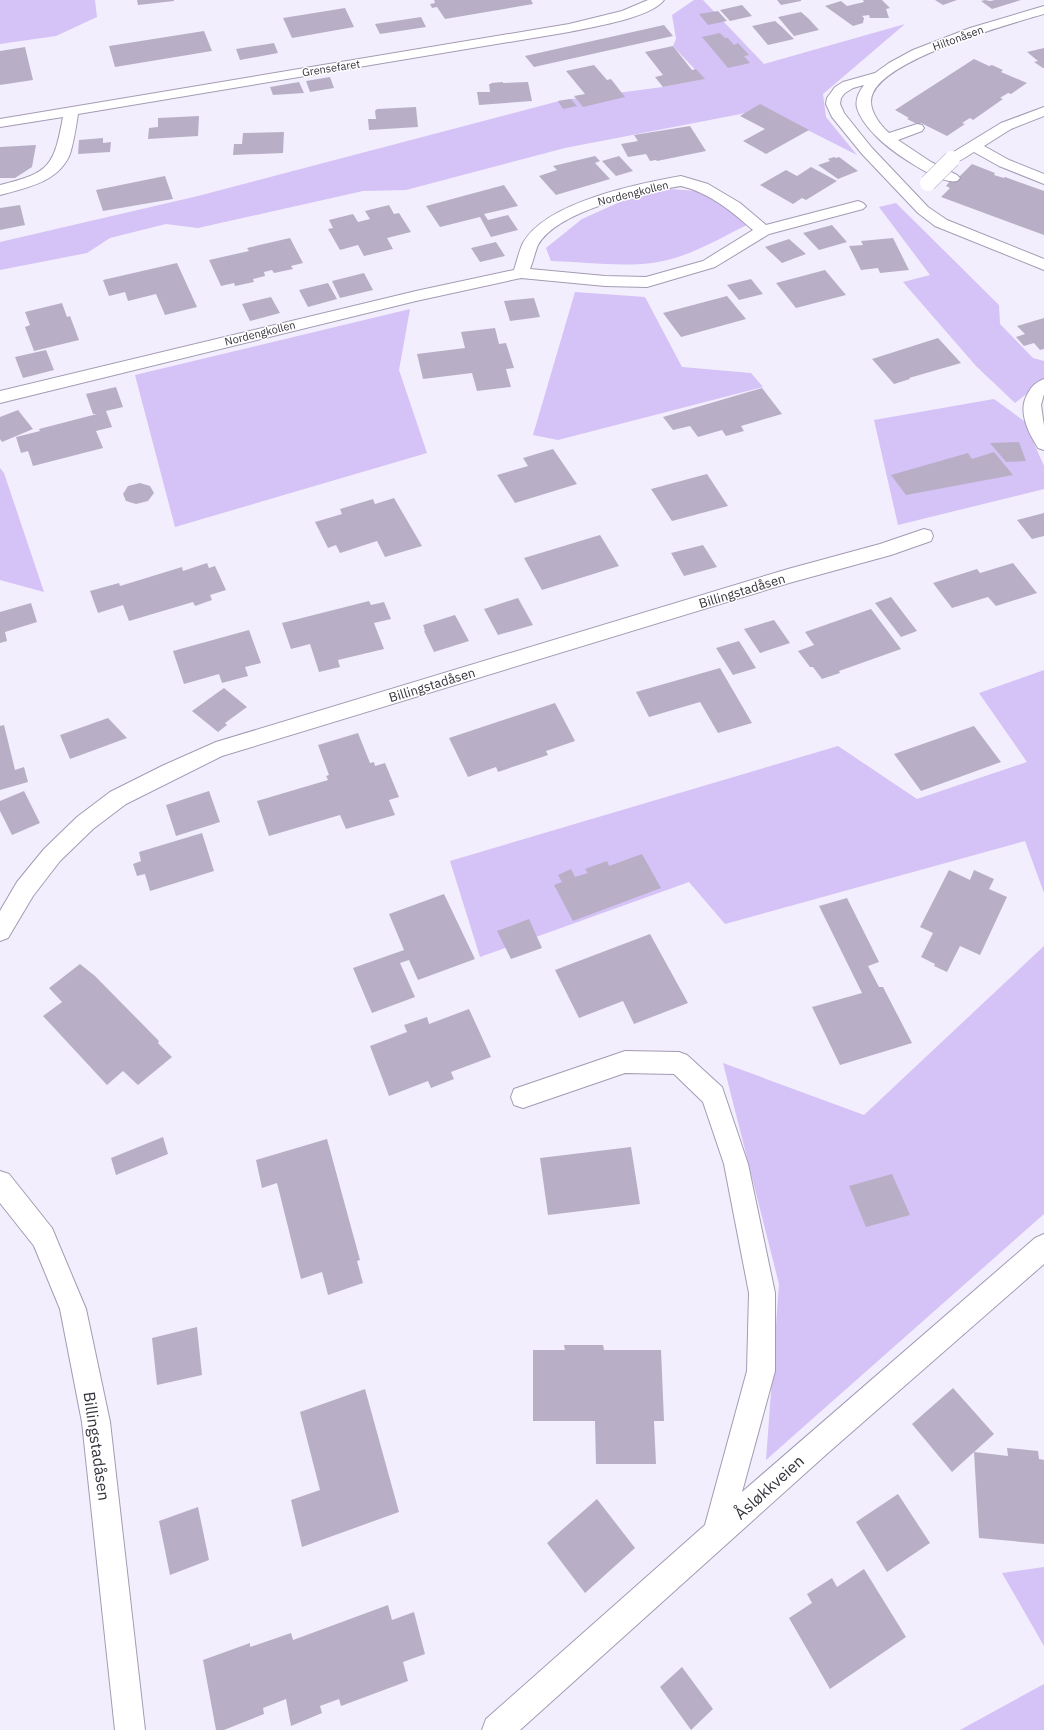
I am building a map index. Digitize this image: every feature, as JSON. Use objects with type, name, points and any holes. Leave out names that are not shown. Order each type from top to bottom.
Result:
[{"type":"street","name":"Grensefaret","points":[[0,123],[569,28],[619,16],[652,4],[658,0]]},
{"type":"street","name":"Hiltonåsen","points":[[952,178],[928,167],[878,130],[867,116],[865,95],[869,87],[877,77],[898,63],[931,48],[959,37],[1044,10]]},
{"type":"street","name":"Hiltonåsen","points":[[877,77],[848,85],[840,90],[834,98],[833,104],[837,114],[846,127],[907,194],[923,210],[941,223],[1044,265]]},
{"type":"street","points":[[0,190],[20,185],[43,176],[60,159],[72,110]]},
{"type":"street","points":[[907,194],[928,183],[952,159],[1006,126],[1044,111]]},
{"type":"street","points":[[888,138],[917,128]]},
{"type":"street","points":[[974,146],[1004,163],[1044,179]]},
{"type":"street","name":"Nordengkollen","points":[[521,273],[531,244],[548,226],[576,210],[607,197],[652,186],[681,181],[702,187],[735,206],[763,231]]},
{"type":"street","name":"Nordengkollen","points":[[0,396],[408,297],[521,273],[605,281],[647,282],[709,264],[763,231],[858,206]]},
{"type":"street","points":[[1044,385],[1034,395],[1031,406],[1038,434],[1044,444]]},
{"type":"street","name":"Billingstadåsen","points":[[0,931],[25,889],[52,855],[85,823],[118,798],[216,750],[781,578],[884,550],[924,536]]},
{"type":"street","points":[[523,1097],[625,1062],[679,1064],[713,1095],[736,1164],[762,1293],[761,1371],[717,1532]]},
{"type":"street","name":"Billingstadåsen","points":[[0,1183],[43,1237],[73,1309],[96,1422],[130,1730]]},
{"type":"street","name":"Åsløkkveien","points":[[496,1730],[819,1442],[1044,1247]]},
{"type":"shaded area","points":[[0,0],[95,0],[97,17],[56,36],[0,44]]},
{"type":"shaded area","points":[[694,0],[703,0],[764,64],[905,24],[823,94],[826,117],[857,155],[766,109],[565,148],[406,190],[363,191],[198,228],[166,224],[110,238],[87,253],[0,270],[0,242],[198,196],[563,100],[663,87],[704,79],[673,46],[676,39],[672,15]]},
{"type":"shaded area","points":[[671,189],[708,192],[749,224],[702,248],[665,261],[627,265],[551,261],[546,248],[582,219],[622,201]]},
{"type":"shaded area","points":[[896,203],[999,305],[1000,324],[1033,358],[1044,361],[1044,380],[1015,403],[976,366],[903,282],[930,275],[879,207]]},
{"type":"shaded area","points":[[575,292],[645,297],[682,367],[751,373],[763,387],[558,440],[533,435]]},
{"type":"shaded area","points":[[410,309],[399,370],[427,453],[175,527],[135,375]]},
{"type":"shaded area","points":[[994,399],[1024,421],[1044,466],[1044,489],[898,525],[874,420]]},
{"type":"shaded area","points":[[0,468],[4,473],[44,592],[0,580]]},
{"type":"shaded area","points":[[1044,670],[1044,893],[1025,841],[725,924],[689,882],[480,957],[450,861],[838,746],[917,799],[1027,762],[979,693]]},
{"type":"shaded area","points":[[1044,946],[1044,1214],[766,1460],[779,1284],[723,1063],[864,1115]]},
{"type":"shaded area","points":[[1044,1567],[1044,1646],[1002,1573]]},
{"type":"shaded area","points":[[1044,1684],[1044,1730],[960,1730]]},
{"type":"building","points":[[137,0],[174,0],[174,1],[138,5]]},
{"type":"building","points":[[434,0],[531,0],[533,4],[445,19],[437,7],[432,8],[430,4],[435,3]]},
{"type":"building","points":[[777,0],[801,0],[801,1],[781,5]]},
{"type":"building","points":[[863,0],[882,0],[890,8],[886,9],[889,18],[870,18],[869,15],[862,16],[864,18],[863,23],[853,26],[825,6],[841,1],[847,6],[864,2]]},
{"type":"building","points":[[935,0],[957,0],[943,5]]},
{"type":"building","points":[[1021,0],[992,9],[981,1]]},
{"type":"building","points":[[742,5],[752,16],[730,21],[720,10]]},
{"type":"building","points":[[345,8],[354,27],[292,38],[283,18]]},
{"type":"building","points":[[718,11],[727,21],[708,25],[699,14]]},
{"type":"building","points":[[801,12],[819,30],[794,36],[778,17]]},
{"type":"building","points":[[421,17],[426,27],[380,34],[375,24]]},
{"type":"building","points":[[775,21],[794,39],[768,45],[752,26]]},
{"type":"building","points":[[664,25],[673,36],[534,67],[525,56]]},
{"type":"building","points":[[204,31],[212,51],[115,67],[109,46]]},
{"type":"building","points":[[720,33],[725,38],[728,38],[734,45],[738,43],[749,55],[744,56],[750,63],[728,68],[702,37]]},
{"type":"building","points":[[274,43],[278,53],[240,60],[236,49]]},
{"type":"building","points":[[673,46],[692,70],[696,69],[705,79],[663,87],[655,77],[663,75],[645,52]]},
{"type":"building","points":[[25,47],[33,80],[0,85],[0,51]]},
{"type":"building","points":[[1044,48],[1043,68],[1034,62],[1038,61],[1027,52]]},
{"type":"building","points":[[974,59],[989,66],[992,65],[1003,70],[1001,72],[1027,83],[1011,94],[1008,93],[1000,98],[1003,99],[973,120],[970,118],[962,123],[965,124],[947,136],[921,123],[919,125],[907,119],[909,118],[895,110]]},
{"type":"building","points":[[594,65],[607,80],[611,79],[625,97],[583,107],[574,96],[585,94],[566,71]]},
{"type":"building","points":[[330,77],[334,88],[310,92],[306,81]]},
{"type":"building","points":[[299,82],[304,93],[273,95],[270,87]]},
{"type":"building","points":[[503,82],[528,82],[532,101],[479,105],[477,92],[490,92],[489,84]]},
{"type":"building","points":[[571,99],[577,106],[563,109],[558,101]]},
{"type":"building","points":[[760,104],[809,130],[766,154],[743,141],[765,129],[740,116]]},
{"type":"building","points":[[416,107],[418,127],[369,130],[368,119],[376,119],[375,111],[377,109]]},
{"type":"building","points":[[199,116],[198,136],[148,139],[149,128],[158,127],[158,118]]},
{"type":"building","points":[[690,126],[706,151],[657,161],[650,161],[646,154],[628,157],[621,144],[638,141],[634,135]]},
{"type":"building","points":[[284,132],[283,153],[233,155],[234,144],[242,144],[243,133]]},
{"type":"building","points":[[103,138],[103,143],[111,142],[110,152],[78,154],[79,140]]},
{"type":"building","points":[[36,145],[32,167],[15,178],[0,178],[0,147]]},
{"type":"building","points":[[595,156],[600,161],[595,163],[610,179],[556,195],[539,176],[557,170],[553,166]]},
{"type":"building","points":[[619,156],[633,171],[616,176],[602,161]]},
{"type":"building","points":[[839,157],[858,171],[838,179],[818,165],[830,161],[828,159]]},
{"type":"building","points":[[972,164],[995,173],[994,175],[1005,177],[1044,191],[1044,235],[941,197],[950,188],[946,186],[951,180],[955,181]]},
{"type":"building","points":[[811,167],[837,181],[806,200],[802,198],[793,204],[760,185],[786,170],[797,176]]},
{"type":"building","points":[[165,176],[173,199],[103,211],[96,190]]},
{"type":"building","points":[[504,185],[518,206],[484,214],[488,220],[508,215],[518,230],[491,237],[480,217],[440,227],[426,206]]},
{"type":"building","points":[[20,205],[25,225],[0,230],[0,208]]},
{"type":"building","points":[[389,205],[394,214],[399,213],[411,232],[387,238],[393,249],[364,256],[358,245],[340,250],[328,229],[333,228],[329,220],[353,214],[358,222],[370,219],[365,211]]},
{"type":"building","points":[[832,225],[847,242],[819,250],[803,233]]},
{"type":"building","points":[[290,238],[303,263],[291,266],[293,269],[274,273],[272,270],[264,272],[265,276],[253,279],[254,282],[235,286],[234,283],[221,286],[209,260],[249,251],[247,248]]},
{"type":"building","points":[[893,238],[909,270],[880,273],[878,268],[861,270],[849,246],[863,245],[861,241]]},
{"type":"building","points":[[789,239],[806,254],[782,263],[765,247]]},
{"type":"building","points":[[496,242],[505,256],[480,262],[471,248]]},
{"type":"building","points":[[177,263],[197,307],[165,315],[156,294],[128,301],[125,292],[109,296],[103,280]]},
{"type":"building","points":[[825,270],[846,295],[796,308],[776,283]]},
{"type":"building","points":[[364,273],[373,290],[340,298],[332,281]]},
{"type":"building","points":[[751,279],[763,294],[739,300],[727,285]]},
{"type":"building","points":[[328,283],[337,299],[308,307],[299,290]]},
{"type":"building","points":[[727,296],[746,319],[681,337],[663,313]]},
{"type":"building","points":[[271,297],[280,313],[250,321],[242,304]]},
{"type":"building","points":[[534,298],[540,317],[510,321],[504,301]]},
{"type":"building","points":[[62,303],[67,317],[70,316],[79,340],[34,351],[25,327],[30,325],[25,312]]},
{"type":"building","points":[[1044,318],[1044,349],[1040,350],[1034,343],[1024,346],[1016,337],[1025,334],[1017,326]]},
{"type":"building","points":[[495,328],[499,344],[506,343],[514,368],[506,369],[511,387],[477,391],[472,373],[423,379],[417,354],[465,348],[461,332]]},
{"type":"building","points":[[938,338],[961,363],[909,378],[910,379],[894,384],[872,359]]},
{"type":"building","points":[[46,350],[54,370],[23,378],[15,357]]},
{"type":"building","points":[[116,387],[123,407],[106,411],[112,427],[96,431],[103,448],[33,466],[28,451],[21,453],[16,437],[40,431],[39,429],[97,414],[93,414],[86,394]]},
{"type":"building","points":[[762,388],[782,414],[741,426],[744,431],[726,436],[722,430],[698,437],[690,426],[673,430],[663,417]]},
{"type":"building","points":[[18,410],[33,429],[2,442],[0,439],[0,417]]},
{"type":"building","points":[[1019,442],[1026,461],[1006,462],[990,443]]},
{"type":"building","points":[[553,449],[577,484],[515,503],[497,475],[528,466],[523,458]]},
{"type":"building","points":[[994,452],[1013,475],[906,495],[891,475],[968,453],[972,459]]},
{"type":"building","points":[[707,474],[728,506],[672,521],[651,489]]},
{"type":"building","points":[[140,483],[150,486],[154,493],[148,501],[136,504],[126,501],[123,494],[128,486]]},
{"type":"building","points":[[394,498],[422,546],[385,557],[377,541],[340,553],[336,545],[328,548],[315,522],[342,514],[340,509],[373,499],[375,504]]},
{"type":"building","points":[[1044,513],[1044,536],[1032,539],[1017,520]]},
{"type":"building","points":[[600,535],[619,566],[542,590],[524,558]]},
{"type":"building","points":[[703,545],[717,567],[684,576],[671,553]]},
{"type":"building","points":[[207,563],[209,568],[215,566],[226,590],[210,595],[212,600],[195,606],[193,602],[129,621],[123,605],[98,613],[90,591],[119,583],[120,586],[182,567],[183,571]]},
{"type":"building","points":[[1013,563],[1037,593],[996,606],[988,597],[952,608],[933,583],[977,569],[980,573]]},
{"type":"building","points":[[891,597],[917,631],[901,637],[875,603]]},
{"type":"building","points":[[518,598],[533,625],[498,635],[484,609]]},
{"type":"building","points":[[369,601],[371,605],[384,602],[391,619],[374,623],[384,649],[338,660],[340,667],[319,672],[310,644],[291,649],[282,623]]},
{"type":"building","points":[[31,603],[37,622],[5,632],[7,641],[0,643],[0,612]]},
{"type":"building","points":[[871,609],[901,649],[839,671],[840,673],[822,679],[813,667],[810,667],[798,651],[814,645],[805,632]]},
{"type":"building","points":[[455,615],[469,641],[434,652],[424,631],[423,625]]},
{"type":"building","points":[[774,620],[790,643],[760,653],[744,629]]},
{"type":"building","points":[[249,630],[261,663],[245,667],[248,676],[222,683],[219,674],[184,684],[173,651]]},
{"type":"building","points":[[739,641],[756,668],[733,675],[716,648]]},
{"type":"building","points":[[720,668],[752,723],[718,733],[700,702],[649,717],[636,692]]},
{"type":"building","points":[[224,688],[247,707],[225,723],[227,725],[218,732],[192,711]]},
{"type":"building","points":[[555,703],[575,741],[546,751],[548,755],[498,772],[496,767],[468,777],[449,738]]},
{"type":"building","points":[[108,718],[127,738],[70,759],[60,735]]},
{"type":"building","points":[[4,725],[15,770],[24,767],[28,782],[0,790],[0,726]]},
{"type":"building","points":[[974,726],[1001,762],[921,791],[894,754]]},
{"type":"building","points":[[358,733],[370,763],[374,762],[375,766],[385,763],[399,797],[389,800],[395,815],[346,829],[340,815],[269,836],[257,801],[328,780],[326,776],[329,775],[318,745]]},
{"type":"building","points":[[24,791],[40,823],[12,835],[0,811],[0,801]]},
{"type":"building","points":[[209,791],[220,822],[176,836],[166,805]]},
{"type":"building","points":[[202,833],[214,871],[150,891],[145,874],[137,876],[133,864],[141,861],[139,852]]},
{"type":"building","points":[[642,854],[661,888],[573,921],[554,885],[562,882],[558,875],[571,869],[575,877],[588,873],[585,869],[607,861],[609,866]]},
{"type":"building","points":[[949,870],[970,880],[974,870],[994,879],[989,889],[1007,897],[980,955],[960,946],[947,972],[934,966],[935,964],[921,957],[933,933],[920,927]]},
{"type":"building","points":[[444,894],[475,959],[418,980],[409,960],[400,963],[415,997],[372,1013],[353,968],[404,950],[389,914]]},
{"type":"building","points":[[847,898],[879,962],[868,966],[879,987],[883,987],[912,1043],[840,1065],[812,1007],[862,993],[819,906]]},
{"type":"building","points":[[529,919],[542,948],[511,959],[497,931]]},
{"type":"building","points":[[650,934],[688,1003],[634,1024],[623,1001],[579,1018],[555,970]]},
{"type":"building","points":[[80,964],[95,976],[159,1041],[158,1043],[172,1057],[138,1085],[123,1071],[107,1085],[43,1016],[62,1002],[49,988]]},
{"type":"building","points":[[469,1009],[491,1057],[451,1072],[454,1079],[431,1088],[428,1081],[389,1096],[370,1046],[407,1032],[404,1025],[427,1017],[429,1024]]},
{"type":"building","points":[[163,1137],[168,1154],[116,1175],[111,1158]]},
{"type":"building","points":[[327,1139],[360,1260],[357,1261],[363,1283],[328,1295],[322,1272],[301,1279],[277,1183],[262,1188],[256,1160]]},
{"type":"building","points":[[631,1147],[640,1204],[548,1215],[540,1158]]},
{"type":"building","points":[[892,1174],[910,1215],[866,1227],[849,1186]]},
{"type":"building","points":[[197,1327],[202,1375],[157,1385],[152,1338]]},
{"type":"building","points":[[564,1345],[603,1345],[604,1350],[661,1350],[664,1421],[654,1421],[656,1464],[596,1464],[595,1421],[533,1421],[533,1350],[565,1350]]},
{"type":"building","points":[[953,1388],[994,1434],[952,1472],[912,1424]]},
{"type":"building","points":[[365,1389],[399,1512],[302,1547],[291,1500],[320,1490],[300,1412]]},
{"type":"building","points":[[1007,1448],[1038,1451],[1039,1459],[1044,1460],[1044,1544],[979,1538],[974,1452],[1008,1456]]},
{"type":"building","points":[[898,1494],[930,1543],[887,1572],[856,1522]]},
{"type":"building","points":[[597,1499],[635,1548],[585,1593],[547,1543]]},
{"type":"building","points":[[198,1507],[209,1560],[170,1575],[159,1521]]},
{"type":"building","points":[[864,1569],[906,1637],[830,1689],[789,1618],[812,1603],[807,1594],[832,1578],[837,1587]]},
{"type":"building","points":[[388,1605],[392,1620],[414,1612],[425,1654],[403,1662],[408,1681],[341,1706],[339,1699],[320,1706],[322,1713],[291,1726],[286,1699],[263,1708],[264,1714],[224,1730],[216,1730],[203,1660],[250,1643],[250,1647],[291,1633],[293,1640]]},
{"type":"building","points":[[682,1667],[713,1709],[691,1730],[660,1687]]}]
